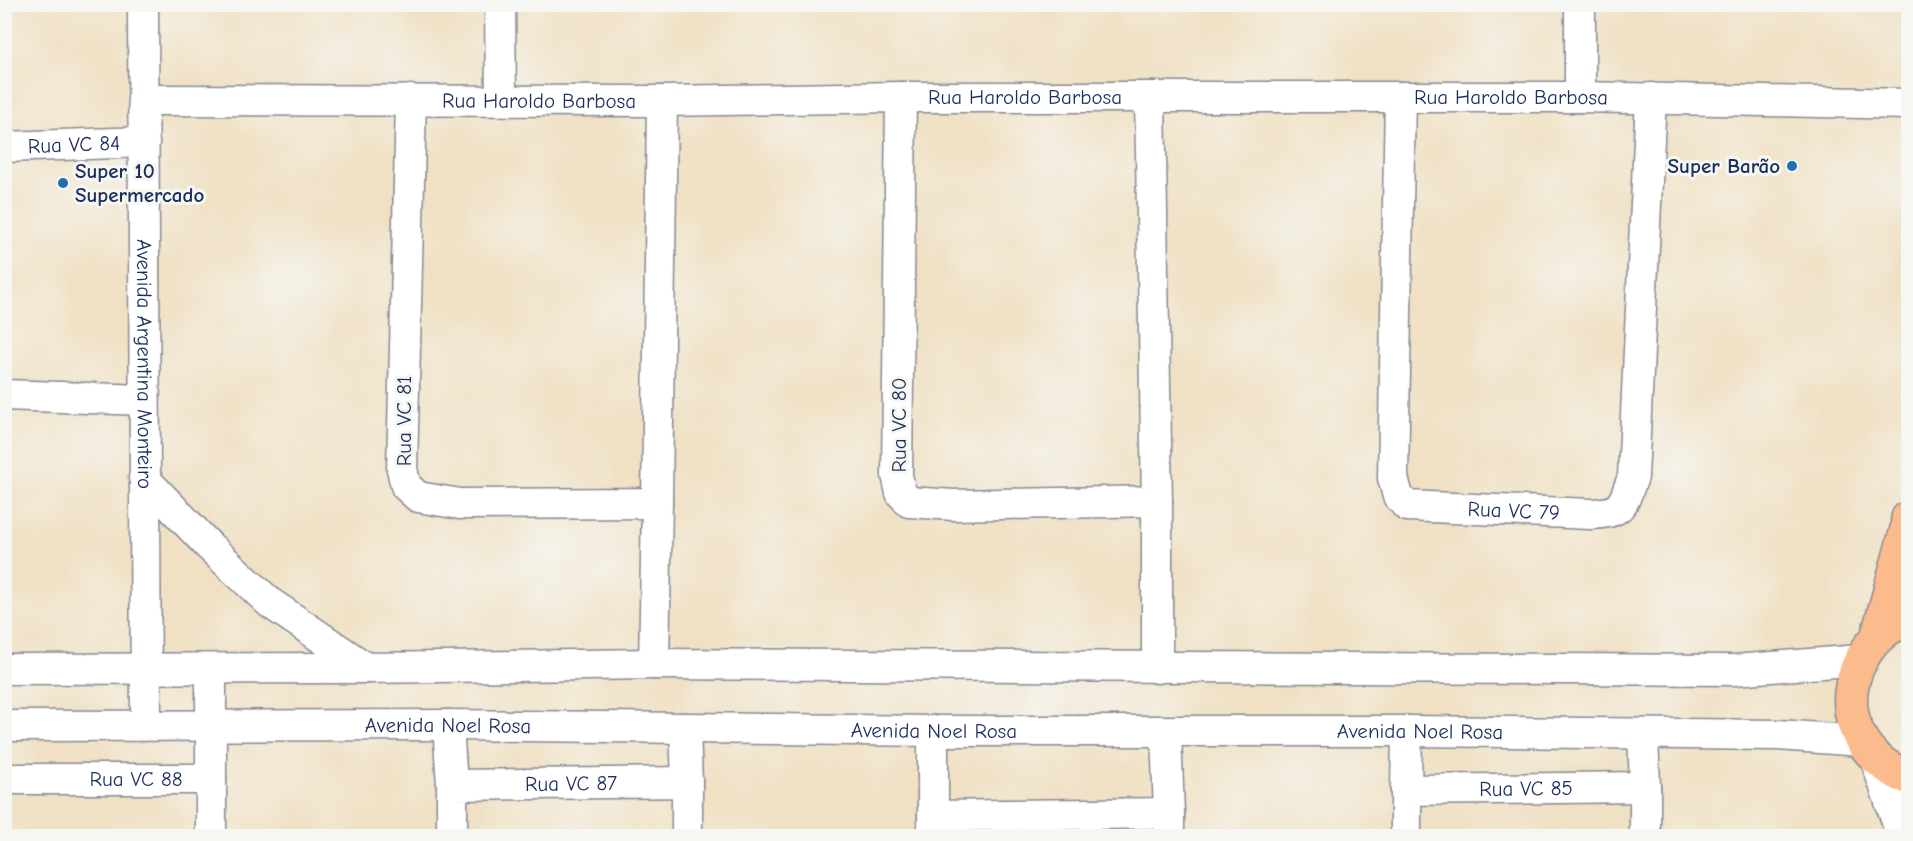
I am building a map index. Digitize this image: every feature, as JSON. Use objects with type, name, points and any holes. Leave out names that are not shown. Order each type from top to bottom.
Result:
[{"type":"main road","points":[[1908,525],[1869,649],[1851,687],[1852,715],[1868,749],[1903,776],[1908,777]]},
{"type":"main road","points":[[1869,649],[1900,622],[1908,620]]},
{"type":"street","name":"Avenida Argentina Monteiro","points":[[143,4],[146,725]]},
{"type":"street","points":[[500,4],[501,100]]},
{"type":"street","points":[[1580,4],[1580,97]]},
{"type":"street","name":"Rua Haroldo Barbosa","points":[[142,100],[662,101],[901,97],[1580,97],[1908,104]]},
{"type":"street","name":"Rua VC 80","points":[[901,97],[897,475],[901,493],[909,502],[954,505],[1157,501]]},
{"type":"street","points":[[1150,97],[1157,501],[1157,668]]},
{"type":"street","name":"Rua VC 79","points":[[1400,97],[1394,478],[1398,496],[1407,506],[1590,514],[1609,514],[1621,506],[1633,477],[1651,99]]},
{"type":"street","name":"Rua VC 81","points":[[411,100],[402,470],[406,486],[418,497],[460,504],[657,503]]},
{"type":"street","points":[[654,664],[662,101]]},
{"type":"street","name":"Rua VC 84","points":[[4,147],[144,142]]},
{"type":"street","points":[[4,395],[144,400]]},
{"type":"street","points":[[144,478],[209,546],[270,603],[366,668]]},
{"type":"street","points":[[4,669],[654,664],[1734,670],[1869,649]]},
{"type":"street","points":[[211,669],[211,779]]},
{"type":"street","points":[[448,725],[452,785],[452,837]]},
{"type":"street","name":"Avenida Noel Rosa","points":[[4,726],[448,725],[933,731],[1407,731],[1778,735],[1868,749]]},
{"type":"street","points":[[685,728],[687,837]]},
{"type":"street","points":[[933,731],[933,826],[1169,825],[1166,732]]},
{"type":"street","points":[[1406,837],[1407,731]]},
{"type":"street","points":[[1643,734],[1646,837]]},
{"type":"street","points":[[1868,749],[1902,837]]},
{"type":"street","name":"Rua VC 88","points":[[4,779],[211,779],[211,837]]},
{"type":"street","name":"Rua VC 87","points":[[452,785],[687,782]]},
{"type":"street","name":"Rua VC 85","points":[[1406,790],[1646,787]]},
{"type":"place","name":"Super Barão","points":[[1792,166]]},
{"type":"place","name":"Super 10 Supermercado","points":[[63,183]]}]
